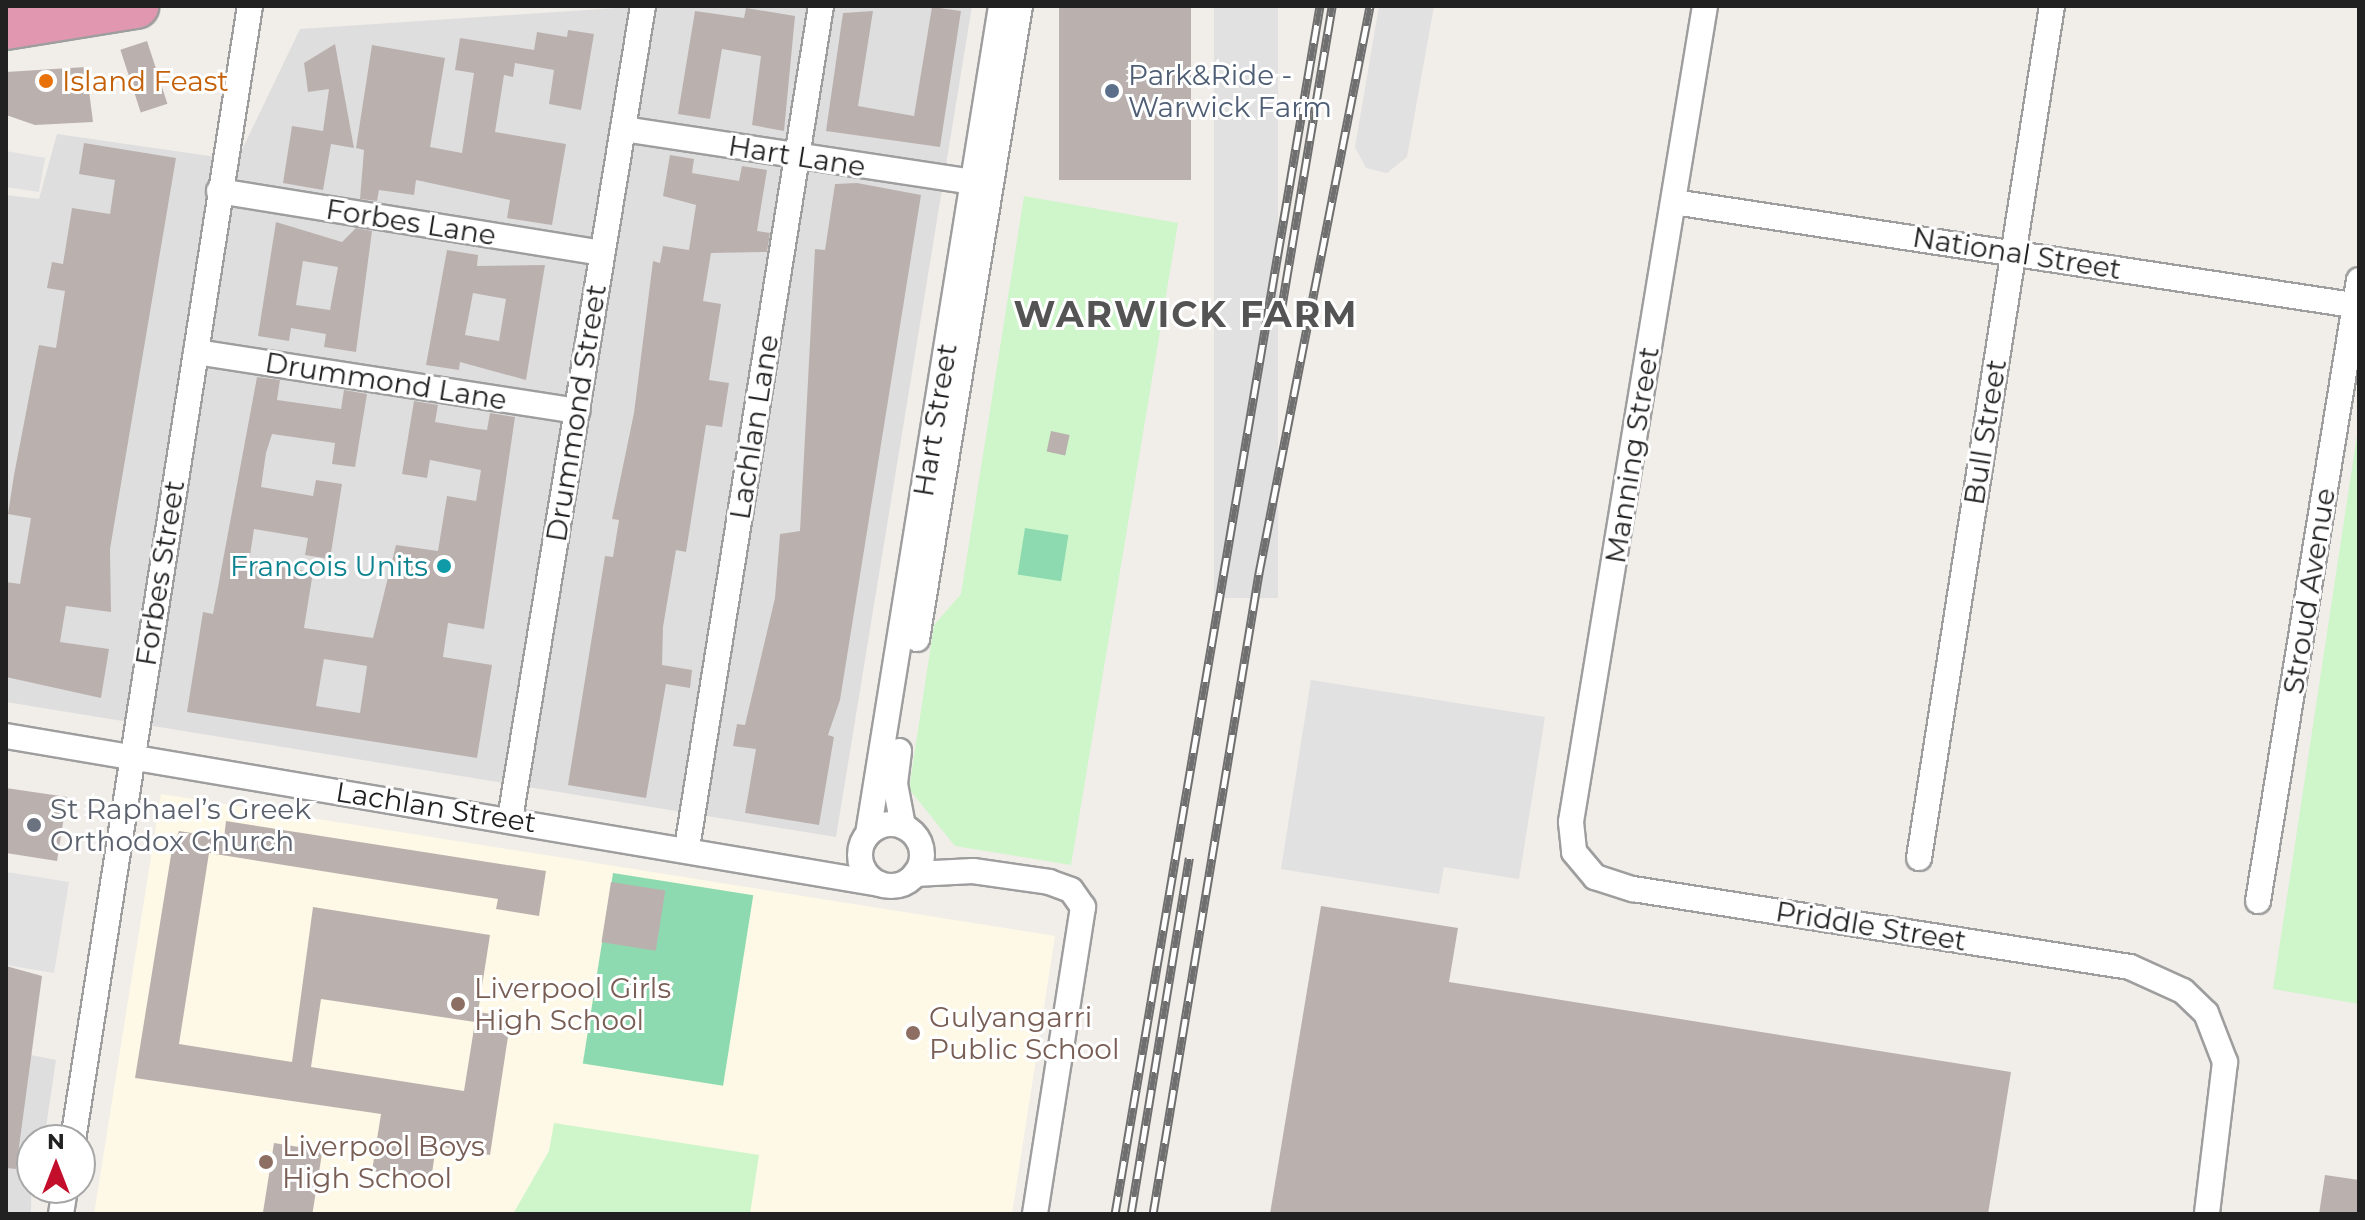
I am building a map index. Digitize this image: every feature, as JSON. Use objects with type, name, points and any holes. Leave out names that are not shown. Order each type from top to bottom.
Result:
[{"type":"highway","points":[[6,27],[136,6]]},
{"type":"street","name":"Forbes Street","points":[[75,1124],[250,6]]},
{"type":"street","name":"Drummond Street","points":[[510,819],[643,6]]},
{"type":"street","name":"Lachlan Lane","points":[[687,848],[821,6]]},
{"type":"street","name":"Hart Street","points":[[864,844],[1001,6]]},
{"type":"street","name":"Hart Street","points":[[910,832],[896,773],[1020,6]]},
{"type":"street","name":"Manning Street","points":[[1613,884],[1583,866],[1571,822],[1705,6]]},
{"type":"street","name":"Bull Street","points":[[1919,858],[2052,6]]},
{"type":"street","name":"Hart Lane","points":[[623,129],[972,182]]},
{"type":"street","name":"Forbes Lane","points":[[219,191],[602,253]]},
{"type":"street","name":"National Street","points":[[1674,202],[2357,306]]},
{"type":"street","name":"Stroud Avenue","points":[[2258,901],[2359,280]]},
{"type":"street","name":"Drummond Lane","points":[[196,352],[577,411]]},
{"type":"street","name":"Lachlan Street","points":[[6,736],[819,870]]},
{"type":"street","points":[[819,870],[864,844],[884,824],[910,832],[973,871]]},
{"type":"street","points":[[910,832],[915,874]]},
{"type":"street","points":[[864,844],[865,872],[880,884]]},
{"type":"street","points":[[819,870],[880,884],[900,884],[915,874],[973,871],[1060,885],[1083,907],[1035,1214]]},
{"type":"street","name":"Priddle Street","points":[[1613,884],[2130,967],[2183,991],[2218,1035],[2226,1090],[2207,1214]]},
{"type":"shaded area","points":[[646,6],[972,6],[836,837],[6,702],[6,195],[39,199],[57,134],[237,160],[300,29]]},
{"type":"shaded area","points":[[1214,6],[1278,6],[1278,598],[1214,598]]},
{"type":"shaded area","points":[[1379,6],[1434,6],[1407,157],[1387,173],[1366,168],[1355,147]]},
{"type":"shaded area","points":[[6,151],[45,158],[39,192],[6,187]]},
{"type":"shaded area","points":[[1311,680],[1545,717],[1519,879],[1444,867],[1439,894],[1281,869]]},
{"type":"shaded area","name":"Liverpool Girls High School","points":[[161,794],[1055,936],[1012,1214],[94,1214]]},
{"type":"shaded area","points":[[6,872],[69,882],[54,973],[6,965]]},
{"type":"shaded area","points":[[6,1050],[56,1060],[46,1124],[16,1124],[16,1204],[31,1204],[31,1214],[6,1214]]},
{"type":"green space","points":[[1024,196],[1178,223],[1071,865],[955,846],[909,789],[934,625],[961,594]]},
{"type":"green space","points":[[2359,422],[2359,1004],[2273,989]]},
{"type":"green space","points":[[1025,528],[1068,535],[1061,581],[1018,574]]},
{"type":"green space","points":[[613,873],[753,895],[723,1086],[583,1064]]},
{"type":"green space","points":[[554,1123],[759,1155],[750,1214],[513,1214],[549,1151]]},
{"type":"building","name":"Park&Ride - Warwick Farm","points":[[1059,6],[1191,6],[1191,180],[1059,180]]},
{"type":"building","points":[[932,7],[961,11],[940,147],[826,131],[843,13],[873,11],[858,106],[914,116]]},
{"type":"building","points":[[746,8],[795,16],[784,131],[752,125],[761,56],[722,49],[710,119],[678,114],[695,11],[744,18]]},
{"type":"building","points":[[568,30],[594,34],[581,110],[549,104],[554,70],[515,63],[513,77],[504,75],[495,132],[566,144],[552,225],[507,218],[510,200],[416,180],[414,195],[379,190],[377,201],[360,199],[364,150],[356,148],[372,45],[445,58],[430,147],[462,153],[474,73],[455,70],[460,38],[534,50],[537,32],[567,37]]},
{"type":"building","points":[[147,41],[167,104],[141,112],[120,50]]},
{"type":"building","points":[[335,44],[354,148],[331,144],[323,190],[283,183],[292,126],[323,131],[329,89],[308,92],[304,63]]},
{"type":"building","points":[[86,67],[93,122],[35,125],[6,115],[6,72]]},
{"type":"building","points":[[84,143],[176,158],[110,549],[111,612],[66,606],[60,642],[109,649],[101,698],[6,677],[6,582],[20,584],[31,518],[8,514],[39,345],[56,348],[65,291],[47,288],[52,262],[63,264],[72,208],[110,214],[115,180],[79,174]]},
{"type":"building","points":[[670,155],[694,159],[692,173],[739,181],[742,166],[767,170],[757,231],[770,233],[767,252],[711,253],[703,301],[721,304],[709,380],[729,383],[722,427],[706,425],[686,552],[676,550],[663,627],[662,665],[692,670],[690,688],[666,684],[646,798],[568,785],[605,556],[613,557],[619,520],[612,519],[634,413],[653,261],[660,263],[663,246],[689,250],[696,205],[663,196]]},
{"type":"building","points":[[857,183],[921,195],[840,700],[828,735],[834,737],[819,825],[745,813],[756,749],[733,746],[737,724],[745,725],[775,598],[780,534],[800,531],[815,249],[825,250],[835,184]]},
{"type":"building","points":[[276,222],[342,242],[356,228],[372,231],[356,352],[324,347],[326,334],[291,328],[289,341],[258,336]],"holes":[[[303,261],[338,267],[330,310],[296,305]]]},
{"type":"building","points":[[447,250],[478,255],[477,266],[545,265],[526,380],[460,362],[459,370],[426,365]],"holes":[[[473,293],[506,299],[499,341],[465,335]]]},
{"type":"building","points":[[257,377],[280,380],[277,400],[341,409],[344,390],[367,394],[355,467],[332,464],[335,443],[272,434],[266,453],[261,487],[313,496],[316,480],[342,484],[330,559],[305,555],[308,538],[254,529],[249,562],[313,572],[304,628],[373,638],[396,545],[438,551],[447,496],[476,501],[481,470],[430,460],[427,478],[402,474],[414,401],[438,405],[435,422],[470,428],[487,430],[490,413],[515,417],[484,629],[448,623],[443,657],[492,665],[477,758],[187,712],[203,612],[213,614]],"holes":[[[324,659],[367,666],[360,713],[316,706]]]},
{"type":"building","points":[[1051,431],[1070,435],[1065,455],[1047,452]]},
{"type":"building","name":"St Raphael’s Greek Orthodox Church","points":[[6,788],[67,797],[57,861],[6,853]]},
{"type":"building","points":[[226,821],[546,871],[539,916],[496,909],[498,899],[209,853],[179,1044],[292,1062],[313,907],[490,935],[478,1012],[511,1017],[490,1155],[436,1146],[431,1180],[372,1171],[381,1114],[135,1078],[172,849],[179,831],[224,838]],"holes":[[[321,999],[475,1022],[464,1091],[311,1067]]]},
{"type":"building","points":[[611,882],[665,891],[656,951],[601,942]]},
{"type":"building","points":[[1321,906],[1458,928],[1449,982],[2011,1072],[1988,1214],[1270,1214]]},
{"type":"building","points":[[6,966],[42,976],[22,1124],[16,1124],[16,1169],[6,1168]]},
{"type":"building","points":[[274,1143],[322,1151],[312,1214],[263,1214]]},
{"type":"building","points":[[2325,1175],[2359,1180],[2359,1214],[2319,1214]]},
{"type":"railway","points":[[1115,1214],[1320,6]]},
{"type":"railway","points":[[1280,318],[1332,6]]},
{"type":"railway","points":[[1153,1214],[1259,573],[1370,6]]},
{"type":"railway","points":[[1131,1214],[1189,858]]},
{"type":"place","name":"Island Feast","points":[[46,81]]},
{"type":"place","name":"Park&Ride - Warwick Farm","points":[[1112,91]]},
{"type":"place","name":"Francois Units","points":[[444,566]]},
{"type":"place","name":"St Raphael’s Greek Orthodox Church","points":[[34,825]]},
{"type":"place","name":"Liverpool Girls High School","points":[[458,1004]]},
{"type":"place","name":"Gulyangarri Public School","points":[[913,1033]]},
{"type":"place","name":"Liverpool Boys High School","points":[[266,1162]]},
{"type":"district","name":"WARWICK FARM","points":[[1186,315]]}]
